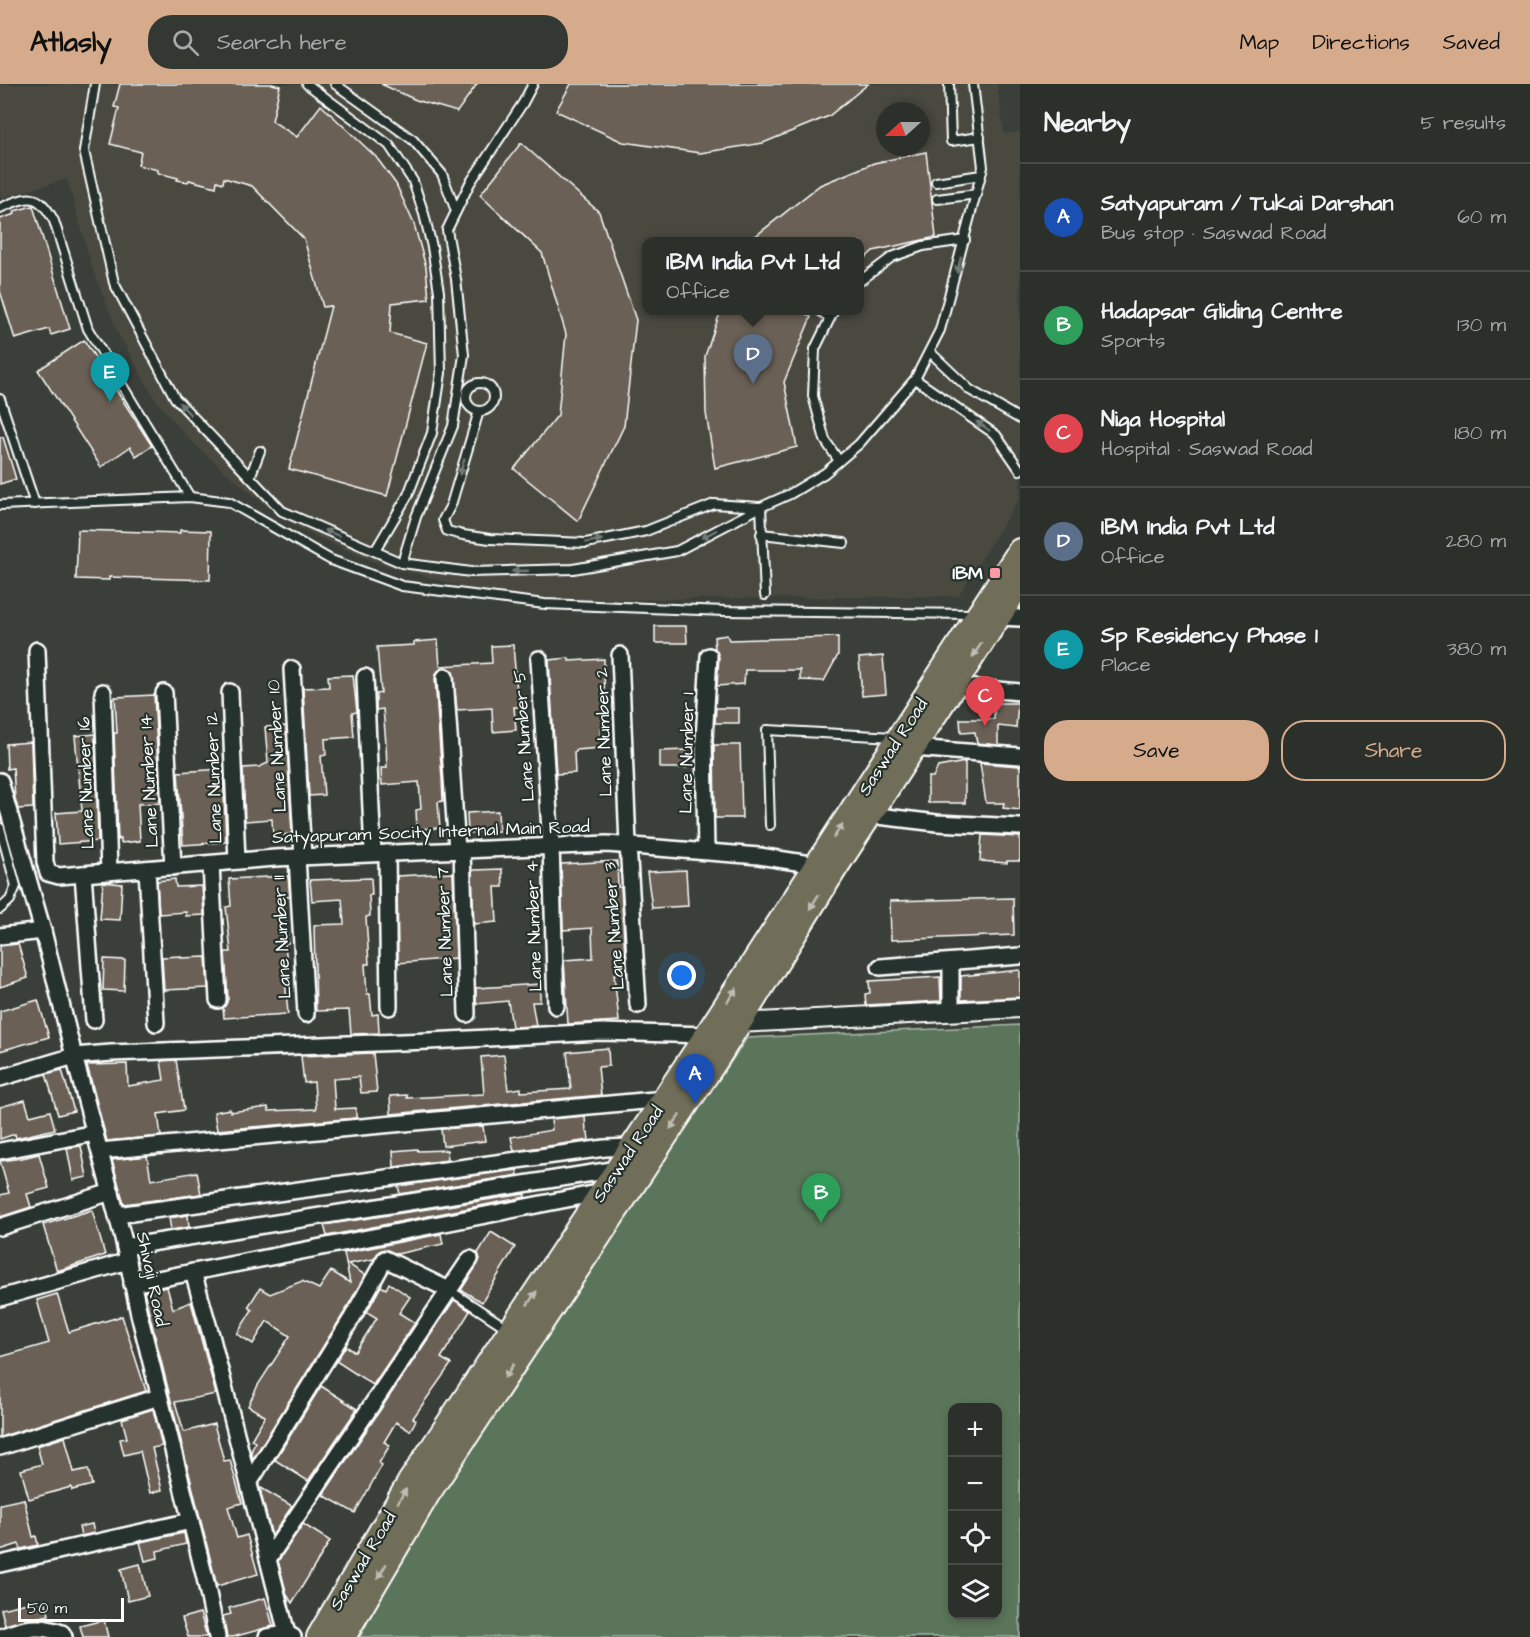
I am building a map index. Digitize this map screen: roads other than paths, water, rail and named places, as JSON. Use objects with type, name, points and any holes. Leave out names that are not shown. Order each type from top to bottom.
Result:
[{"type":"highway","name":"Saswad Road","points":[[319,1637],[410,1482],[665,1099],[816,865],[999,616],[1020,551]]},
{"type":"highway","name":"Saswad Road","points":[[343,1637],[428,1493],[740,1023],[869,815],[906,743],[953,686],[1020,584]]},
{"type":"street","name":"Satyapuram Socity Internal Main Road","points":[[37,650],[45,862],[48,873],[59,876],[300,857],[628,844],[759,856],[816,865]]},
{"type":"street","name":"Lane Number 2","points":[[620,655],[628,844]]},
{"type":"street","name":"Lane Number 1","points":[[706,851],[704,740],[709,656]]},
{"type":"street","name":"Lane Number 5","points":[[538,659],[551,846]]},
{"type":"street","name":"Lane Number 10","points":[[292,669],[300,857]]},
{"type":"street","points":[[365,677],[380,853],[389,1007]]},
{"type":"street","name":"Lane Number 7","points":[[445,677],[459,850],[467,1014]]},
{"type":"street","points":[[953,686],[1020,692]]},
{"type":"street","name":"Lane Number 16","points":[[103,692],[109,872]]},
{"type":"street","name":"Lane Number 12","points":[[230,692],[237,861]]},
{"type":"street","name":"Lane Number 14","points":[[164,693],[173,867]]},
{"type":"street","points":[[906,743],[1020,756]]},
{"type":"street","name":"Shivaji Road","points":[[0,781],[44,931],[74,1056],[117,1215],[159,1397],[205,1578],[217,1637]]},
{"type":"street","points":[[869,815],[937,823],[1020,827]]},
{"type":"street","name":"Lane Number 3","points":[[628,844],[638,1005]]},
{"type":"street","name":"Lane Number 4","points":[[551,846],[556,1005]]},
{"type":"street","name":"Lane Number 11","points":[[300,857],[306,1014]]},
{"type":"street","points":[[211,864],[218,1000]]},
{"type":"street","points":[[147,869],[156,1023]]},
{"type":"street","points":[[83,874],[94,1020]]},
{"type":"street","points":[[0,936],[44,931]]},
{"type":"street","points":[[880,967],[1020,956]]},
{"type":"street","points":[[951,963],[951,1012]]},
{"type":"street","points":[[740,1023],[1020,1008]]},
{"type":"street","points":[[0,1078],[74,1056],[601,1032],[707,1035]]},
{"type":"street","points":[[100,1151],[665,1099]]},
{"type":"street","points":[[0,1151],[95,1133]]},
{"type":"street","points":[[117,1215],[605,1148],[633,1147]]},
{"type":"street","points":[[0,1298],[126,1254],[618,1169]]},
{"type":"street","points":[[0,1227],[111,1192]]},
{"type":"street","points":[[132,1284],[603,1192]]},
{"type":"street","points":[[268,1559],[470,1259]]},
{"type":"street","points":[[249,1483],[386,1260],[449,1290]]},
{"type":"street","points":[[193,1272],[289,1636],[267,1637]]},
{"type":"street","points":[[0,1447],[159,1397]]},
{"type":"street","points":[[0,1564],[191,1521]]},
{"type":"street","points":[[1,1637],[20,1630],[47,1627],[62,1633],[64,1637]]},
{"type":"lane","points":[[95,84],[84,151],[114,283],[175,398],[282,511],[402,563],[471,572],[573,569],[677,552],[790,494],[825,473],[859,444],[915,378],[940,330],[983,167],[973,84]]},
{"type":"lane","points":[[307,84],[389,145],[412,181],[427,225],[440,292],[441,373],[432,433],[408,495],[375,551]]},
{"type":"lane","points":[[335,84],[414,140],[441,174],[456,211]]},
{"type":"lane","points":[[402,563],[416,517],[453,426],[464,355],[456,279],[447,230],[470,183],[533,84]]},
{"type":"lane","points":[[950,84],[951,141],[980,137]]},
{"type":"lane","points":[[936,182],[981,175]]},
{"type":"lane","points":[[937,199],[976,194]]},
{"type":"lane","points":[[0,208],[32,198],[40,201],[46,207],[54,221],[88,329],[190,497]]},
{"type":"lane","points":[[864,278],[892,257],[923,246],[965,240]]},
{"type":"lane","points":[[832,315],[815,349],[813,396],[825,440],[839,461]]},
{"type":"lane","points":[[930,352],[970,390],[1020,419]]},
{"type":"lane","points":[[915,378],[996,435],[1020,470]]},
{"type":"lane","points":[[458,392],[467,398],[471,407],[479,411],[487,409],[493,402],[493,394],[489,387],[481,383],[469,390],[467,398]]},
{"type":"lane","points":[[1,404],[35,504]]},
{"type":"lane","points":[[479,411],[451,505],[443,520],[447,531],[463,536],[490,539],[586,543],[646,531],[714,504],[761,507]]},
{"type":"lane","points":[[250,477],[260,451]]},
{"type":"lane","points":[[0,505],[190,497],[229,502],[331,560],[402,586],[545,604],[725,611],[999,616]]},
{"type":"lane","points":[[761,507],[765,595]]},
{"type":"lane","points":[[761,534],[844,543]]},
{"type":"lane","points":[[770,825],[767,730],[906,743]]},
{"type":"lane","points":[[0,828],[16,886],[10,900],[0,909]]},
{"type":"lane","points":[[449,1290],[510,1331]]},
{"type":"place","name":"IBM India Pvt Ltd","points":[[753,384]]},
{"type":"place","name":"Sp Residency Phase 1","points":[[110,402]]},
{"type":"place","name":"IBM","points":[[995,573]]},
{"type":"place","name":"Niga Hospital","points":[[985,726]]},
{"type":"place","name":"Satyapuram / Tukai Darshan","points":[[695,1104]]},
{"type":"place","name":"Hadapsar Gliding Centre","points":[[821,1223]]}]
